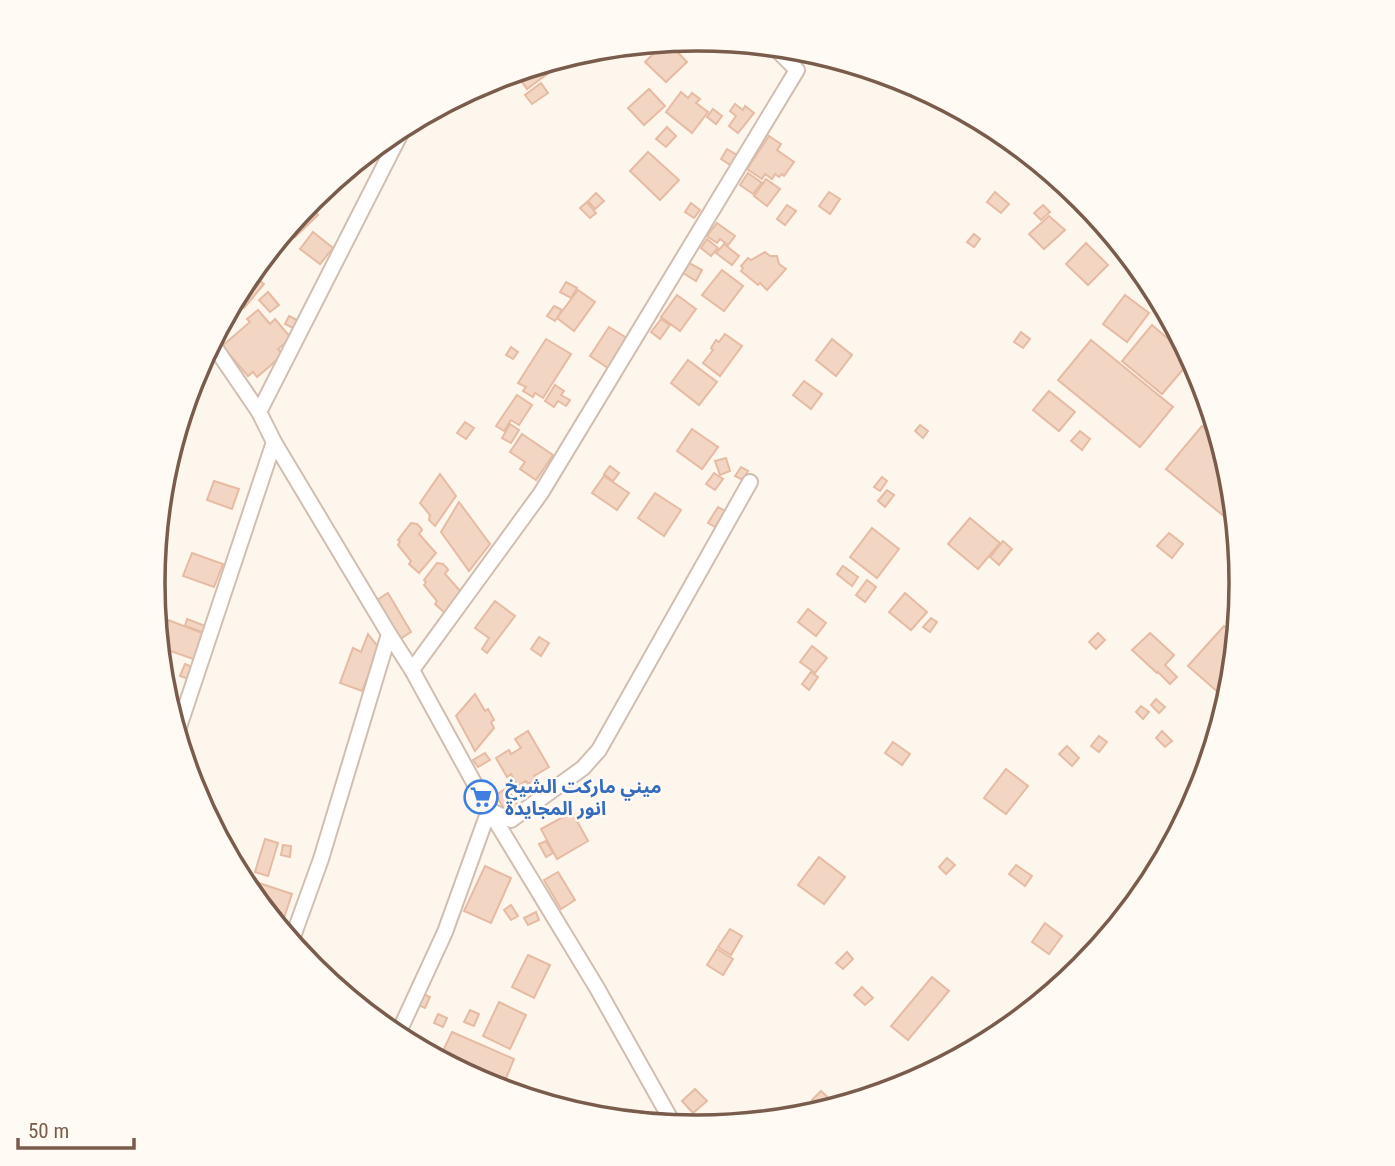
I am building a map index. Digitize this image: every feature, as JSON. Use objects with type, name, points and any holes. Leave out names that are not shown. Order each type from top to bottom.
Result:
[{"type":"street","points":[[412,670],[541,494],[797,70],[785,58]]},
{"type":"street","points":[[258,412],[395,145]]},
{"type":"street","points":[[218,352],[258,412],[388,634],[412,670],[489,810],[597,988],[668,1114]]},
{"type":"street","points":[[182,717],[274,442]]},
{"type":"street","points":[[489,810],[512,820],[583,768],[599,750],[750,482]]},
{"type":"street","points":[[295,931],[321,859],[388,634]]},
{"type":"street","points":[[402,1026],[445,932],[489,810]]},
{"type":"building","points":[[677,52],[687,62],[666,82],[645,62],[654,53]]},
{"type":"building","points":[[550,72],[527,89],[521,81]]},
{"type":"building","points":[[541,83],[548,93],[532,104],[525,95]]},
{"type":"building","points":[[649,89],[665,106],[644,125],[628,108]]},
{"type":"building","points":[[681,92],[688,98],[692,93],[700,99],[696,103],[708,112],[692,133],[666,112]]},
{"type":"building","points":[[735,104],[743,110],[745,106],[754,113],[738,133],[729,126],[736,116],[730,111]]},
{"type":"building","points":[[713,109],[722,116],[716,124],[707,117]]},
{"type":"building","points":[[667,127],[676,136],[666,147],[656,139]]},
{"type":"building","points":[[769,136],[781,144],[777,150],[794,162],[784,176],[775,174],[772,179],[765,174],[762,179],[747,169]]},
{"type":"building","points":[[727,149],[737,155],[730,165],[721,159]]},
{"type":"building","points":[[648,152],[679,180],[660,200],[630,171]]},
{"type":"building","points":[[748,173],[762,183],[753,194],[740,185]]},
{"type":"building","points":[[766,179],[780,189],[767,206],[754,196]]},
{"type":"building","points":[[829,192],[840,199],[830,214],[819,206]]},
{"type":"building","points":[[995,192],[1009,204],[1001,213],[987,202]]},
{"type":"building","points":[[596,193],[604,201],[595,209],[588,201]]},
{"type":"building","points":[[587,202],[596,213],[590,218],[580,208]]},
{"type":"building","points":[[691,203],[700,210],[694,218],[685,212]]},
{"type":"building","points":[[787,205],[796,211],[785,225],[777,219]]},
{"type":"building","points":[[1043,205],[1050,212],[1041,220],[1034,213]]},
{"type":"building","points":[[316,212],[318,215],[295,237],[297,232]]},
{"type":"building","points":[[1049,216],[1065,230],[1044,249],[1029,234]]},
{"type":"building","points":[[717,223],[735,236],[728,245],[720,239],[717,243],[707,236]]},
{"type":"building","points":[[313,232],[333,248],[320,264],[300,249]]},
{"type":"building","points":[[974,234],[980,239],[974,247],[967,242]]},
{"type":"building","points":[[707,239],[718,248],[711,256],[701,248]]},
{"type":"building","points":[[1086,243],[1108,265],[1088,285],[1066,264]]},
{"type":"building","points":[[724,244],[739,256],[732,265],[716,253]]},
{"type":"building","points":[[765,252],[770,256],[777,256],[779,264],[786,269],[767,290],[741,271],[741,266],[748,258],[751,260]]},
{"type":"building","points":[[689,263],[702,270],[696,281],[683,273]]},
{"type":"building","points":[[722,270],[743,286],[724,311],[702,295]]},
{"type":"building","points":[[260,280],[264,284],[243,307]]},
{"type":"building","points":[[566,282],[577,288],[571,298],[560,292]]},
{"type":"building","points":[[578,290],[595,302],[574,331],[557,318]]},
{"type":"building","points":[[268,292],[279,305],[270,312],[259,300]]},
{"type":"building","points":[[677,295],[696,309],[680,331],[661,317]]},
{"type":"building","points":[[1125,295],[1149,313],[1127,342],[1103,324]]},
{"type":"building","points":[[554,306],[562,310],[555,321],[547,316]]},
{"type":"building","points":[[258,310],[270,324],[275,319],[291,338],[278,349],[283,355],[257,377],[253,372],[248,376],[222,346],[250,322],[247,319]]},
{"type":"building","points":[[289,316],[297,320],[293,328],[285,324]]},
{"type":"building","points":[[661,319],[670,325],[660,339],[651,332]]},
{"type":"building","points":[[1152,325],[1171,342],[1184,368],[1162,394],[1122,361]]},
{"type":"building","points":[[609,327],[627,338],[608,368],[590,356]]},
{"type":"building","points":[[1021,332],[1030,339],[1023,348],[1014,342]]},
{"type":"building","points":[[725,334],[742,346],[720,376],[703,363],[713,350],[711,348],[716,340],[719,342]]},
{"type":"building","points":[[546,339],[571,354],[543,398],[535,393],[533,397],[523,391],[526,387],[518,383]]},
{"type":"building","points":[[832,339],[852,355],[836,376],[816,360]]},
{"type":"building","points":[[1091,340],[1173,407],[1140,447],[1058,380]]},
{"type":"building","points":[[511,347],[518,352],[513,359],[506,355]]},
{"type":"building","points":[[688,360],[717,382],[699,405],[671,383]]},
{"type":"building","points":[[804,381],[822,394],[811,409],[793,395]]},
{"type":"building","points":[[555,385],[564,391],[561,395],[570,400],[566,406],[558,401],[554,407],[545,401]]},
{"type":"building","points":[[1049,391],[1075,412],[1059,431],[1033,410]]},
{"type":"building","points":[[517,395],[532,405],[519,425],[511,420],[504,431],[496,426]]},
{"type":"building","points":[[465,422],[474,428],[466,439],[457,433]]},
{"type":"building","points":[[510,424],[519,430],[511,443],[502,438]]},
{"type":"building","points":[[920,425],[928,431],[923,438],[915,431]]},
{"type":"building","points":[[1202,426],[1208,430],[1220,479],[1225,517],[1166,469]]},
{"type":"building","points":[[692,429],[718,447],[702,469],[677,451]]},
{"type":"building","points":[[1080,431],[1090,439],[1082,450],[1071,441]]},
{"type":"building","points":[[522,434],[553,455],[536,480],[520,469],[525,462],[510,452]]},
{"type":"building","points":[[726,458],[730,471],[720,475],[715,461]]},
{"type":"building","points":[[610,466],[619,473],[613,481],[604,474]]},
{"type":"building","points":[[741,467],[748,471],[743,480],[735,476]]},
{"type":"building","points":[[714,473],[723,479],[715,490],[706,484]]},
{"type":"building","points":[[440,474],[456,496],[435,526],[420,503]]},
{"type":"building","points":[[604,476],[629,493],[617,510],[592,493]]},
{"type":"building","points":[[882,477],[887,481],[880,491],[874,487]]},
{"type":"building","points":[[214,481],[239,489],[232,509],[207,500]]},
{"type":"building","points":[[887,490],[894,495],[885,507],[878,501]]},
{"type":"building","points":[[655,493],[681,510],[664,536],[638,518]]},
{"type":"building","points":[[459,502],[490,544],[469,571],[441,532]]},
{"type":"building","points":[[718,507],[725,511],[715,527],[708,523]]},
{"type":"building","points":[[970,518],[1000,543],[978,569],[948,544]]},
{"type":"building","points":[[411,523],[421,528],[419,534],[436,553],[419,573],[409,564],[411,561],[398,545],[398,540]]},
{"type":"building","points":[[872,528],[899,549],[877,578],[850,557]]},
{"type":"building","points":[[1169,533],[1183,544],[1172,558],[1157,546]]},
{"type":"building","points":[[1003,541],[1012,549],[999,565],[990,557]]},
{"type":"building","points":[[192,553],[223,564],[214,587],[183,576]]},
{"type":"building","points":[[437,563],[447,568],[445,574],[462,593],[445,613],[435,604],[437,601],[424,585],[424,580]]},
{"type":"building","points":[[843,566],[858,577],[852,586],[837,574]]},
{"type":"building","points":[[867,580],[876,587],[865,602],[856,595]]},
{"type":"building","points":[[388,593],[411,632],[400,639],[377,600]]},
{"type":"building","points":[[905,593],[927,612],[911,630],[889,612]]},
{"type":"building","points":[[495,601],[515,616],[487,653],[482,649],[489,638],[475,628]]},
{"type":"building","points":[[808,609],[826,623],[816,636],[798,622]]},
{"type":"building","points":[[931,618],[937,622],[930,632],[923,627]]},
{"type":"building","points":[[187,619],[208,627],[205,633],[185,626]]},
{"type":"building","points":[[168,620],[205,634],[196,660],[170,651]]},
{"type":"building","points":[[1224,626],[1228,629],[1219,693],[1188,666]]},
{"type":"building","points":[[1098,633],[1105,640],[1096,649],[1089,642]]},
{"type":"building","points":[[1150,633],[1174,655],[1165,665],[1177,677],[1170,684],[1132,650]]},
{"type":"building","points":[[368,634],[379,648],[362,691],[340,683],[353,648],[361,652]]},
{"type":"building","points":[[539,637],[549,643],[541,656],[531,649]]},
{"type":"building","points":[[812,646],[827,658],[815,673],[800,662]]},
{"type":"building","points":[[185,664],[195,668],[191,680],[180,676]]},
{"type":"building","points":[[811,672],[818,677],[809,690],[802,684]]},
{"type":"building","points":[[475,694],[485,711],[488,709],[494,720],[491,722],[494,728],[475,751],[456,716]]},
{"type":"building","points":[[1156,699],[1165,707],[1159,713],[1151,705]]},
{"type":"building","points":[[1141,706],[1149,712],[1143,719],[1136,712]]},
{"type":"building","points":[[528,731],[549,767],[534,776],[536,779],[528,784],[526,781],[517,786],[511,774],[507,777],[496,758],[509,750],[511,754],[521,748],[515,739]]},
{"type":"building","points":[[1162,731],[1172,741],[1165,747],[1156,738]]},
{"type":"building","points":[[1099,736],[1107,742],[1099,752],[1091,746]]},
{"type":"building","points":[[893,742],[910,754],[902,765],[885,753]]},
{"type":"building","points":[[1067,746],[1079,758],[1072,766],[1059,754]]},
{"type":"building","points":[[485,753],[490,760],[478,767],[473,760]]},
{"type":"building","points":[[1006,769],[1028,786],[1006,814],[984,798]]},
{"type":"building","points":[[507,788],[519,807],[507,814],[496,795]]},
{"type":"building","points":[[572,812],[588,841],[557,859],[541,829]]},
{"type":"building","points":[[265,839],[278,843],[268,876],[255,872]]},
{"type":"building","points":[[546,841],[553,853],[546,857],[539,844]]},
{"type":"building","points":[[283,845],[291,846],[290,857],[281,855]]},
{"type":"building","points":[[819,857],[845,877],[824,904],[798,885]]},
{"type":"building","points":[[947,858],[955,865],[946,874],[939,867]]},
{"type":"building","points":[[1016,865],[1032,876],[1025,886],[1009,874]]},
{"type":"building","points":[[485,866],[511,878],[491,923],[464,911]]},
{"type":"building","points":[[558,872],[575,900],[561,909],[544,880]]},
{"type":"building","points":[[258,882],[292,894],[284,918]]},
{"type":"building","points":[[511,905],[518,916],[511,920],[504,910]]},
{"type":"building","points":[[536,912],[539,920],[528,925],[524,918]]},
{"type":"building","points":[[1045,923],[1062,936],[1049,954],[1032,942]]},
{"type":"building","points":[[730,929],[742,936],[731,955],[718,947]]},
{"type":"building","points":[[717,949],[733,959],[723,975],[707,965]]},
{"type":"building","points":[[847,952],[853,959],[843,969],[836,963]]},
{"type":"building","points":[[528,955],[550,965],[534,998],[512,987]]},
{"type":"building","points":[[932,977],[949,991],[908,1040],[891,1026]]},
{"type":"building","points":[[862,987],[873,998],[865,1005],[854,995]]},
{"type":"building","points":[[419,992],[430,997],[425,1008],[414,1003]]},
{"type":"building","points":[[499,1002],[526,1015],[510,1049],[483,1036]]},
{"type":"building","points":[[470,1010],[479,1014],[474,1026],[464,1022]]},
{"type":"building","points":[[438,1014],[447,1018],[443,1027],[434,1023]]},
{"type":"building","points":[[452,1032],[514,1059],[505,1079],[443,1050]]},
{"type":"building","points":[[695,1089],[707,1101],[693,1113],[682,1101]]},
{"type":"building","points":[[821,1091],[829,1098],[814,1102],[812,1100]]},
{"type":"place","name":"ميني ماركت الشيخ انور المجايدة","points":[[481,797]]}]
